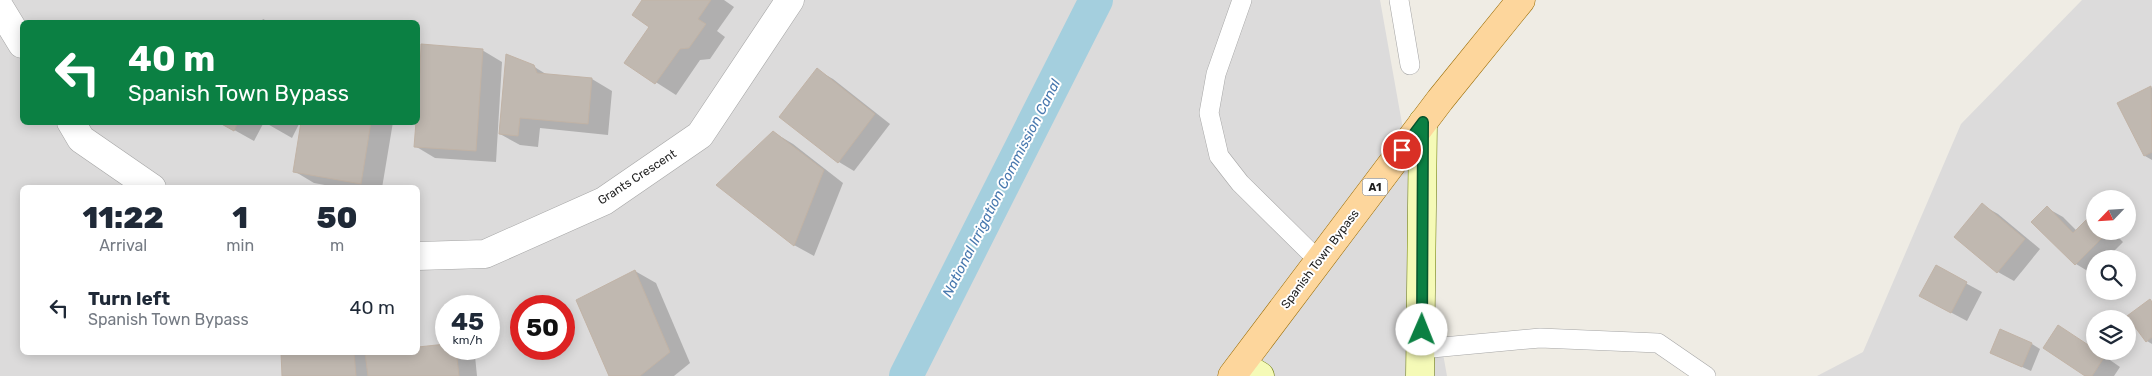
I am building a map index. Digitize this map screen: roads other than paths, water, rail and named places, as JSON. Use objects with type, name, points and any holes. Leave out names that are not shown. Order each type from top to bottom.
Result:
[{"type":"main road","name":"Spanish Town Bypass","points":[[1244,372],[1318,260],[1423,122],[1520,0]]},
{"type":"main road","points":[[1420,376],[1423,122]]},
{"type":"street","name":"Grants Crescent","points":[[420,256],[485,254],[604,201],[700,135],[790,0]]},
{"type":"street","points":[[0,8],[20,41]]},
{"type":"street","points":[[73,125],[81,139],[148,185]]},
{"type":"lane","points":[[1242,0],[1216,74],[1209,113],[1219,156],[1240,183],[1318,260]]},
{"type":"lane","points":[[1399,0],[1410,65]]},
{"type":"lane","points":[[1421,348],[1540,338],[1658,343],[1706,376]]},
{"type":"waterway","name":"National Irrigation Commission Canal","points":[[906,376],[1096,0]]}]
